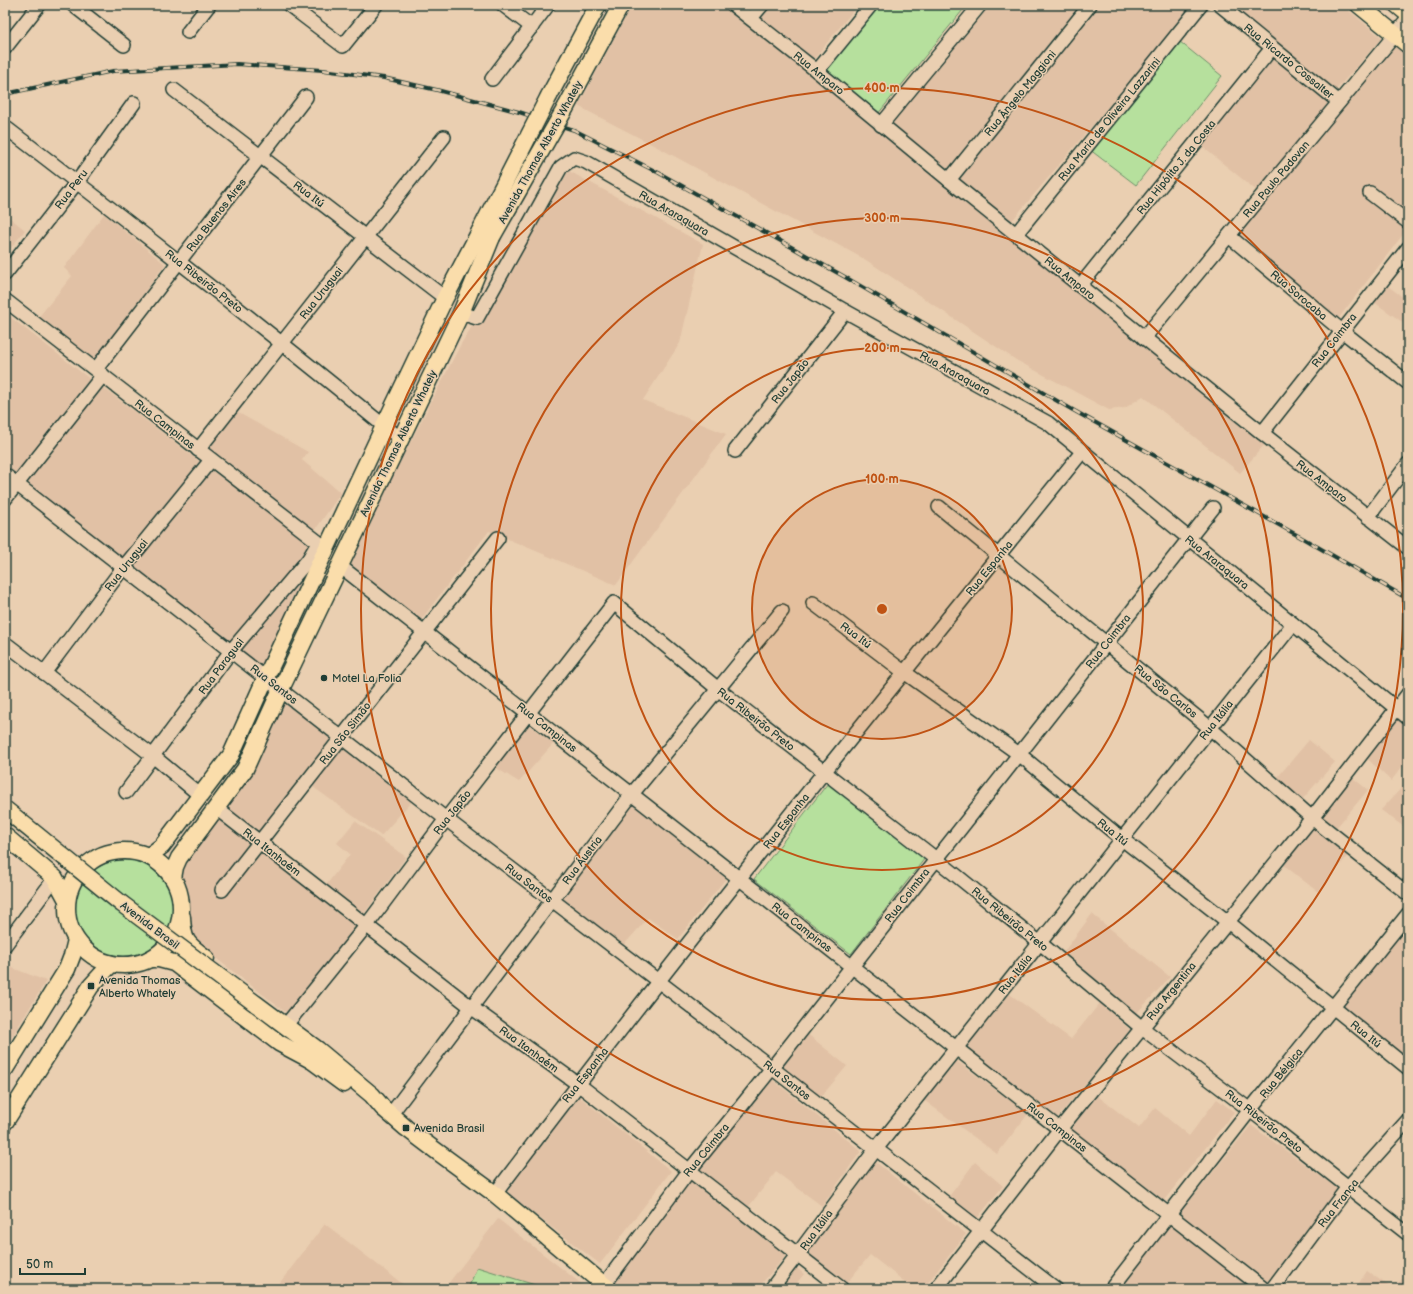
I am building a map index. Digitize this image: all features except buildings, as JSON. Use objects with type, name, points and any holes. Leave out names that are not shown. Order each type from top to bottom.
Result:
[{"type":"main road","name":"Avenida Thomas Alberto Whately","points":[[173,878],[175,867],[179,858],[244,769],[280,689],[461,313],[486,234],[549,96],[598,5]]},
{"type":"main road","name":"Avenida Thomas Alberto Whately","points":[[149,856],[162,846],[231,755],[266,678],[322,546],[384,426],[445,298],[566,107],[621,5]]},
{"type":"main road","points":[[1359,5],[1408,45]]},
{"type":"main road","points":[[1397,5],[1408,14]]},
{"type":"main road","points":[[5,801],[79,858],[89,862]]},
{"type":"main road","name":"Avenida Brasil","points":[[5,809],[252,1008],[314,1055],[368,1102],[387,1111],[435,1150],[495,1194],[606,1287]]},
{"type":"main road","name":"Avenida Brasil","points":[[5,822],[117,912],[252,1008]]},
{"type":"main road","points":[[5,836],[55,878],[67,900]]},
{"type":"main road","points":[[118,850],[134,851],[149,856],[163,865],[173,878],[180,893],[181,910],[179,925],[173,939],[163,950],[150,959],[138,964],[124,966],[111,964],[97,959],[85,951],[76,940],[68,920],[67,900],[77,874],[89,862],[102,854],[118,850]]},
{"type":"main road","name":"Avenida Brasil","points":[[181,910],[182,932],[184,938],[192,947],[290,1020],[314,1055]]},
{"type":"main road","points":[[5,1069],[67,969],[76,940]]},
{"type":"main road","name":"Avenida Brasil","points":[[150,959],[159,959],[174,963],[279,1043],[314,1055]]},
{"type":"main road","points":[[5,1122],[91,986],[111,964]]},
{"type":"street","points":[[5,48],[39,5]]},
{"type":"street","points":[[73,5],[124,45]]},
{"type":"street","points":[[188,32],[209,5]]},
{"type":"street","points":[[289,5],[343,46],[376,5]]},
{"type":"street","points":[[503,5],[532,27]]},
{"type":"street","points":[[492,79],[548,5]]},
{"type":"street","name":"Rua Amparo","points":[[733,5],[817,71],[881,125],[1262,433],[1408,548]]},
{"type":"street","points":[[751,18],[762,5]]},
{"type":"street","points":[[817,71],[870,5]]},
{"type":"street","points":[[881,125],[980,5]]},
{"type":"street","name":"Rua Ângelo Maggioni","points":[[949,180],[1090,5]]},
{"type":"street","name":"Rua Maria de Oliveira Lazzarini","points":[[1016,234],[1201,5]]},
{"type":"street","name":"Rua Ricardo Cossalter","points":[[1220,5],[1339,102]]},
{"type":"street","name":"Rua Paulo Padovan","points":[[1144,338],[1408,19]]},
{"type":"street","name":"Rua Hipólito J. da Costa","points":[[1080,286],[1272,48]]},
{"type":"street","name":"Rua Itú","points":[[174,90],[445,298]]},
{"type":"street","name":"Rua Buenos Aires","points":[[5,499],[180,261],[306,97]]},
{"type":"street","name":"Rua Peru","points":[[5,274],[77,182],[134,103]]},
{"type":"street","name":"Rua Ribeirão Preto","points":[[5,127],[180,261],[400,438]]},
{"type":"street","name":"Rua Uruguai","points":[[198,450],[444,137]]},
{"type":"street","name":"Rua Araraquara","points":[[461,313],[477,318],[561,167],[574,158],[586,162],[844,311],[1048,424],[1408,718]]},
{"type":"street","points":[[1370,193],[1408,222]]},
{"type":"street","name":"Rua Sorocaba","points":[[1229,236],[1342,331],[1408,383]]},
{"type":"street","name":"Rua Coimbra","points":[[1262,433],[1408,248]]},
{"type":"street","name":"Rua Campinas","points":[[5,300],[322,546]]},
{"type":"street","name":"Rua Japão","points":[[734,451],[844,311]]},
{"type":"street","name":"Rua Espanha","points":[[495,1194],[578,1084],[659,981],[904,672],[1082,452]]},
{"type":"street","name":"Rua Uruguai","points":[[44,673],[123,568],[211,460]]},
{"type":"street","points":[[1368,516],[1408,464]]},
{"type":"street","name":"Rua Santos","points":[[5,475],[446,819],[772,1068],[1056,1289]]},
{"type":"street","name":"Rua São Carlos","points":[[939,507],[1210,728],[1312,818],[1408,894]]},
{"type":"street","name":"Rua Coimbra","points":[[606,1287],[689,1171],[772,1068],[1213,508]]},
{"type":"street","name":"Rua São Simão","points":[[222,890],[498,538]]},
{"type":"street","name":"Rua Paraguai","points":[[126,792],[231,651],[308,560],[322,546]]},
{"type":"street","name":"Rua Campinas","points":[[340,566],[1264,1289]]},
{"type":"street","name":"Rua Ribeirão Preto","points":[[614,603],[718,689],[936,859],[1142,1028],[1250,1110],[1408,1234]]},
{"type":"street","name":"Rua Japão","points":[[290,1020],[366,926],[446,819],[614,603]]},
{"type":"street","name":"Rua Itú","points":[[813,603],[904,672],[1018,754],[1408,1068]]},
{"type":"street","name":"Rua Áustria","points":[[387,1111],[471,1007],[632,794],[782,611]]},
{"type":"street","name":"Rua Itália","points":[[771,1289],[876,1149],[1293,624]]},
{"type":"street","points":[[5,643],[153,756],[201,796]]},
{"type":"street","name":"Rua Argentina","points":[[936,1289],[1060,1129],[1312,818],[1408,694]]},
{"type":"street","name":"Rua Itanhaém","points":[[216,808],[471,1007],[578,1084],[842,1289]]},
{"type":"street","points":[[5,945],[55,878]]},
{"type":"street","name":"Rua Bélgica","points":[[1111,1289],[1250,1110],[1334,1008],[1408,914]]},
{"type":"street","name":"Rua França","points":[[1272,1289],[1348,1187],[1408,1120]]},
{"type":"shaded area","points":[[632,5],[724,5],[797,61],[933,176],[1039,260],[1264,445],[1240,473],[1143,396],[1125,408],[1109,410],[1016,360],[866,260],[661,149],[578,106]]},
{"type":"shaded area","points":[[766,5],[858,5],[813,60],[756,17]]},
{"type":"shaded area","points":[[984,5],[1081,5],[945,172],[886,124]]},
{"type":"shaded area","points":[[1096,5],[1194,5],[1010,223],[955,178]]},
{"type":"shaded area","points":[[1227,5],[1342,5],[1382,38],[1335,91]]},
{"type":"shaded area","points":[[1393,44],[1408,57],[1408,228],[1338,319],[1235,235]]},
{"type":"shaded area","points":[[1271,57],[1331,103],[1257,191],[1199,144]]},
{"type":"shaded area","points":[[569,171],[703,244],[680,343],[643,400],[726,434],[616,585],[489,531],[420,621],[347,565],[461,344]]},
{"type":"shaded area","points":[[5,214],[25,230],[5,254]]},
{"type":"shaded area","points":[[104,214],[165,264],[94,362],[37,319],[72,276],[64,268]]},
{"type":"shaded area","points":[[1384,283],[1408,301],[1408,326],[1371,300]]},
{"type":"shaded area","points":[[5,313],[91,380],[17,476],[5,467]]},
{"type":"shaded area","points":[[101,386],[200,462],[121,559],[22,483]]},
{"type":"shaded area","points":[[235,411],[308,452],[302,460],[341,493],[313,533],[205,448]]},
{"type":"shaded area","points":[[210,469],[321,551],[260,669],[130,568]]},
{"type":"shaded area","points":[[282,695],[335,737],[258,837],[221,808]]},
{"type":"shaded area","points":[[1389,709],[1408,726],[1408,759],[1391,781],[1358,750]]},
{"type":"shaded area","points":[[527,724],[554,743],[519,782],[493,766]]},
{"type":"shaded area","points":[[1309,740],[1335,762],[1301,801],[1276,779]]},
{"type":"shaded area","points":[[340,746],[411,802],[381,836],[309,784]]},
{"type":"shaded area","points":[[1343,770],[1368,790],[1336,828],[1313,808]]},
{"type":"shaded area","points":[[1405,784],[1408,786],[1408,830],[1381,810]]},
{"type":"shaded area","points":[[632,803],[727,877],[678,939],[648,918],[621,948],[557,900]]},
{"type":"shaded area","points":[[220,817],[357,925],[288,1014],[195,942],[187,924],[180,869]]},
{"type":"shaded area","points":[[1306,819],[1349,854],[1318,892],[1275,858]]},
{"type":"shaded area","points":[[355,821],[406,857],[363,915],[324,888],[350,854],[337,843]]},
{"type":"shaded area","points":[[1092,914],[1170,977],[1134,1016],[1060,957]]},
{"type":"shaded area","points":[[1408,923],[1408,1064],[1337,1011]]},
{"type":"shaded area","points":[[5,965],[46,981],[5,1048]]},
{"type":"shaded area","points":[[1007,992],[1071,1039],[1100,1003],[1130,1030],[1057,1118],[964,1046]]},
{"type":"shaded area","points":[[805,1032],[847,1066],[820,1098],[778,1068]]},
{"type":"shaded area","points":[[953,1058],[1028,1114],[997,1154],[921,1098]]},
{"type":"shaded area","points":[[769,1077],[861,1151],[822,1206],[776,1172],[746,1210],[694,1170]]},
{"type":"shaded area","points":[[576,1094],[671,1171],[600,1264],[504,1191]]},
{"type":"shaded area","points":[[1095,1094],[1139,1128],[1155,1108],[1189,1136],[1217,1099],[1234,1112],[1161,1204],[1065,1130]]},
{"type":"shaded area","points":[[1251,1125],[1338,1189],[1262,1289],[1119,1289]]},
{"type":"shaded area","points":[[873,1160],[966,1234],[923,1289],[914,1289],[870,1255],[844,1286],[805,1256]]},
{"type":"shaded area","points":[[975,1162],[1003,1186],[975,1221],[947,1199]]},
{"type":"shaded area","points":[[689,1180],[786,1255],[757,1289],[619,1289],[611,1283]]},
{"type":"shaded area","points":[[498,1219],[588,1289],[444,1289]]},
{"type":"shaded area","points":[[325,1224],[409,1289],[275,1289]]},
{"type":"shaded area","points":[[791,1263],[804,1274],[792,1289],[773,1289]]},
{"type":"shaded area","points":[[1367,1271],[1393,1289],[1355,1289]]},
{"type":"shaded area","points":[[1408,1272],[1408,1289],[1393,1289]]},
{"type":"green space","points":[[875,5],[967,5],[877,115],[822,69]]},
{"type":"green space","points":[[1174,37],[1222,76],[1136,185],[1085,146]]},
{"type":"green space","points":[[828,783],[925,858],[851,954],[754,879]]},
{"type":"green space","points":[[124,860],[143,863],[160,874],[171,891],[174,910],[171,929],[160,946],[143,957],[124,960],[105,957],[88,946],[77,929],[74,910],[77,891],[88,874],[105,863]]},
{"type":"green space","points":[[477,1267],[548,1289],[468,1289]]},
{"type":"railway","points":[[5,94],[113,71],[237,64],[323,70],[384,78],[437,90],[519,112],[574,130],[659,173],[845,277],[1071,409],[1408,599]]},
{"type":"place","name":"Motel La Folia","points":[[324,678]]},
{"type":"place","name":"Avenida Thomas Alberto Whately","points":[[91,986]]},
{"type":"place","name":"Avenida Brasil","points":[[406,1128]]}]
